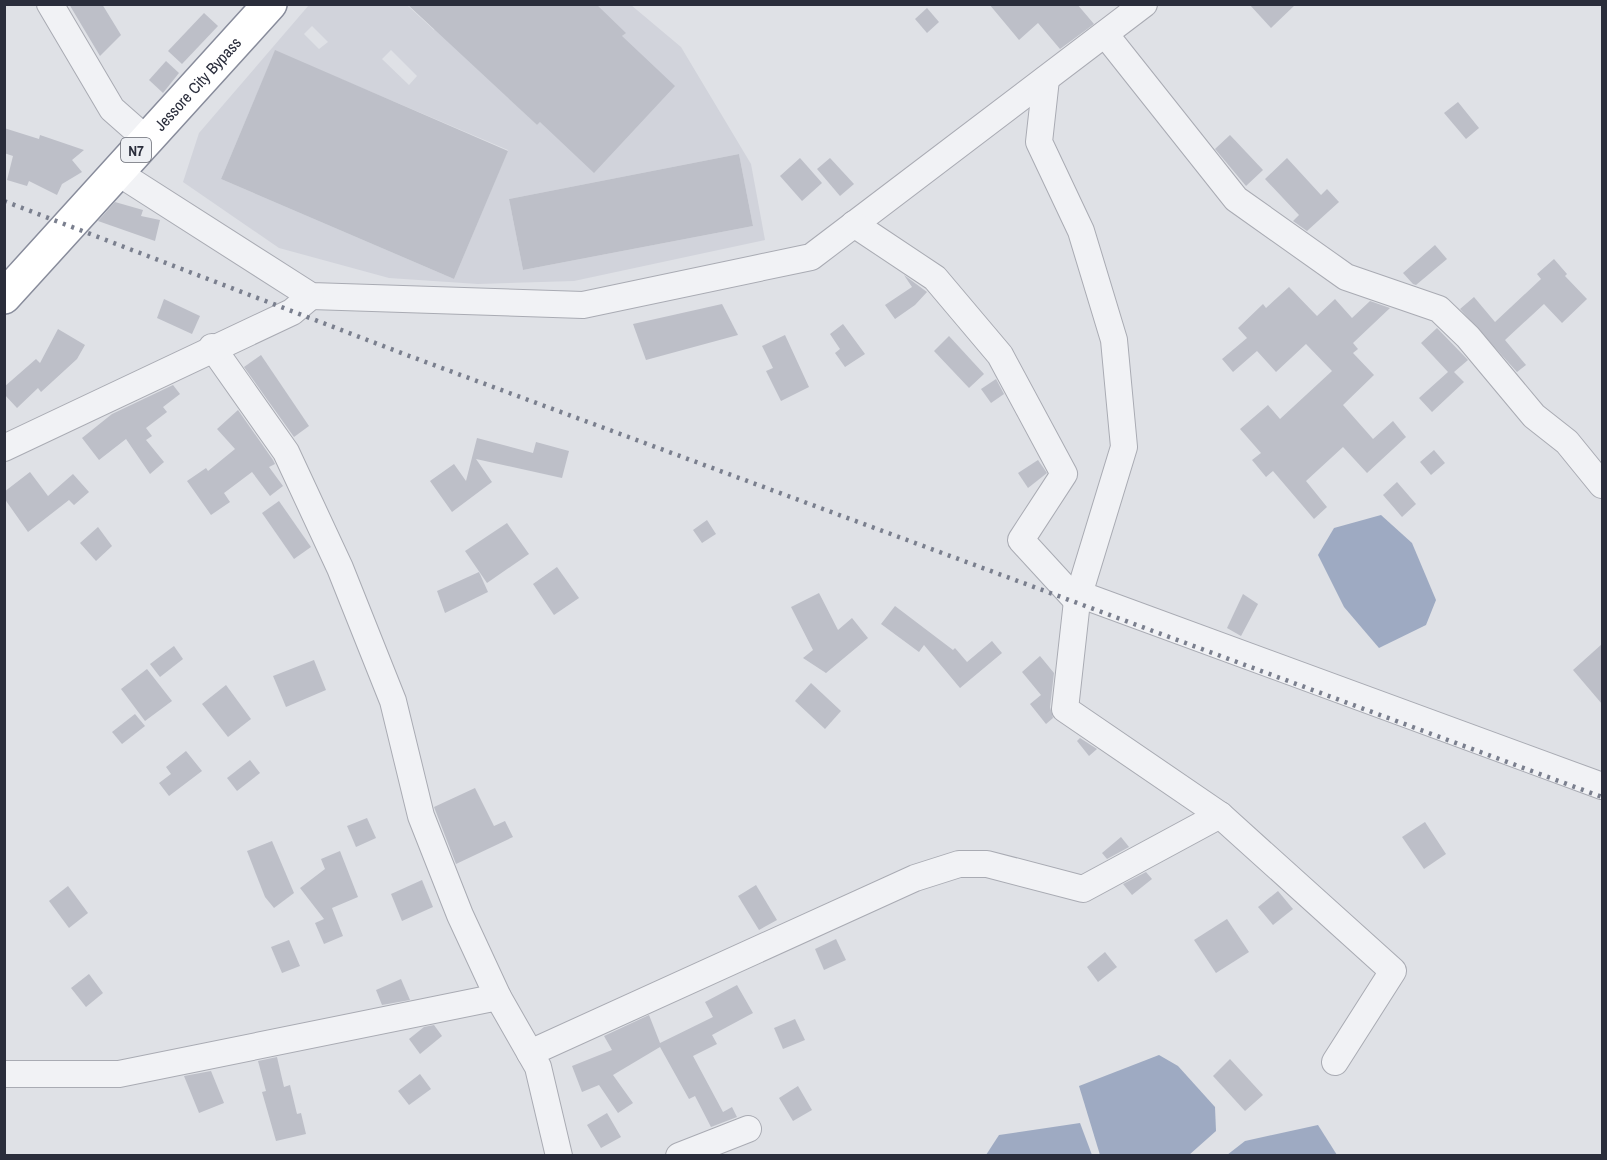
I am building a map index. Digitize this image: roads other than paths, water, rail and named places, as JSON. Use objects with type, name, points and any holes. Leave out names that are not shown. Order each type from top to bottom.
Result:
[{"type":"highway","name":"Jessore City Bypass","points":[[4,297],[270,4]]},
{"type":"street","points":[[50,4],[112,109],[146,139]]},
{"type":"street","points":[[117,172],[311,296],[583,305],[811,257],[1144,4]]},
{"type":"street","points":[[1105,34],[1236,199],[1347,277],[1439,309],[1468,337],[1534,416],[1567,442],[1602,485]]},
{"type":"street","points":[[1046,79],[1040,142],[1081,231],[1114,340],[1124,447],[1078,598],[1065,709],[1220,815],[1393,971],[1335,1062]]},
{"type":"street","points":[[854,224],[935,278],[1000,355],[1064,474],[1021,540],[1078,598],[1602,786]]},
{"type":"street","points":[[4,448],[212,347],[292,312],[311,296]]},
{"type":"street","points":[[212,347],[286,452],[340,568],[393,701],[422,816],[460,915],[498,997],[538,1067],[559,1155]]},
{"type":"street","points":[[530,1053],[926,875],[958,864],[987,864],[1083,889],[1220,815]]},
{"type":"street","points":[[4,1074],[119,1074],[498,997]]},
{"type":"street","points":[[679,1155],[748,1129]]},
{"type":"water","points":[[1381,515],[1412,543],[1436,600],[1426,625],[1379,648],[1344,607],[1318,555],[1334,528]]},
{"type":"water","points":[[1159,1055],[1178,1066],[1215,1107],[1216,1131],[1189,1155],[1100,1155],[1079,1086]]},
{"type":"water","points":[[1080,1123],[1092,1155],[986,1155],[999,1135]]},
{"type":"water","points":[[1318,1125],[1337,1155],[1227,1155],[1245,1141]]},
{"type":"railway","points":[[4,201],[404,354],[1602,797]]}]
